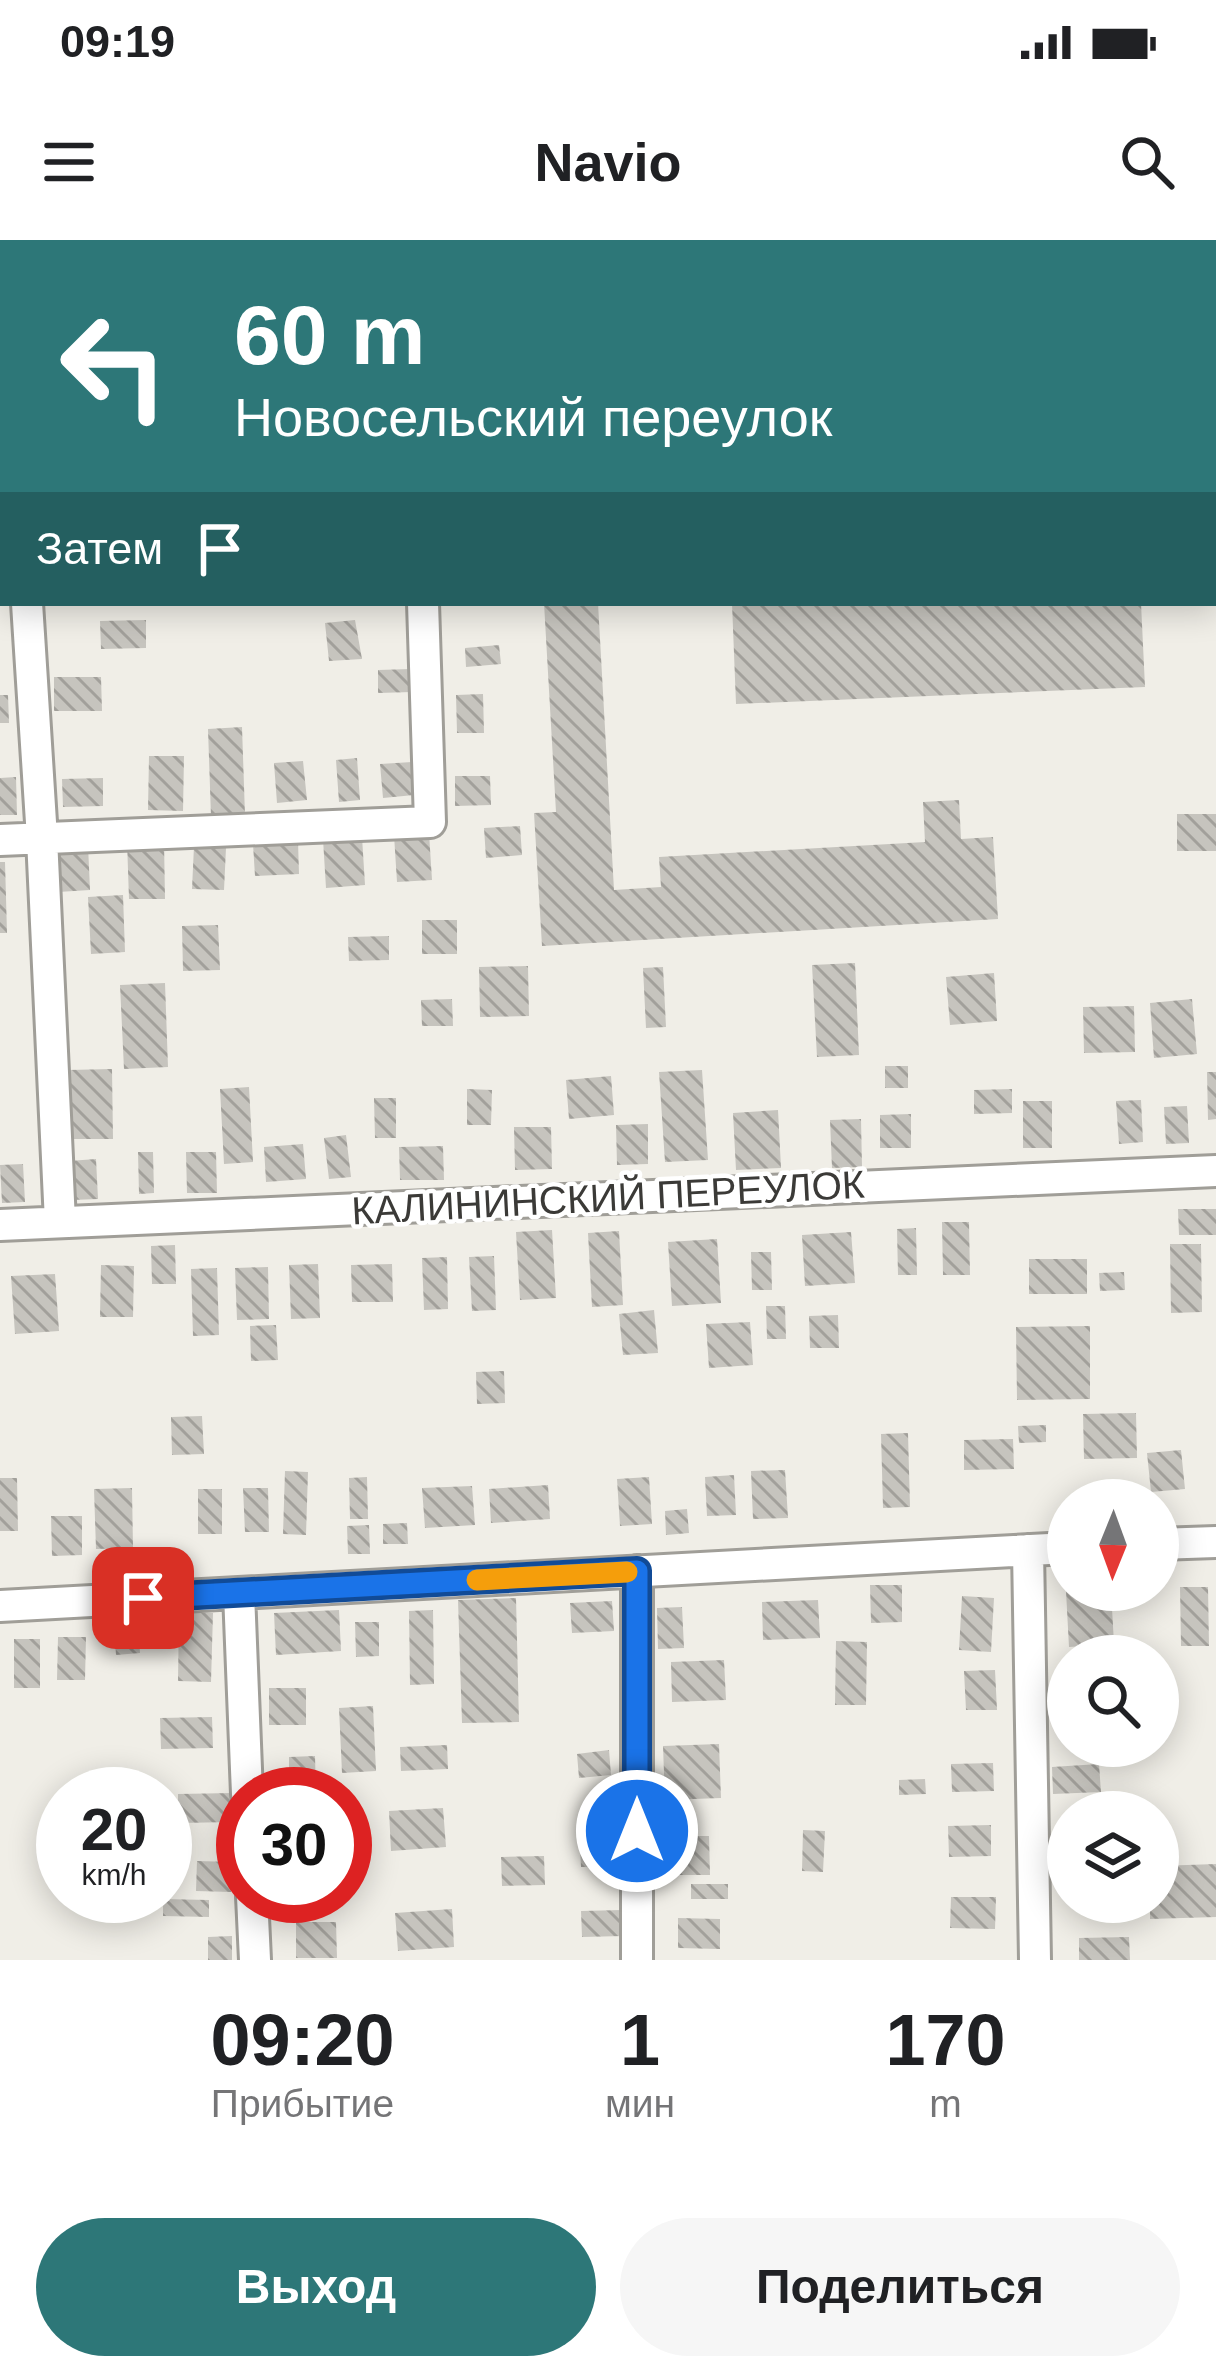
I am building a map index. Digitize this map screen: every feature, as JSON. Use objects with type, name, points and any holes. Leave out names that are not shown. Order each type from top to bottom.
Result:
[{"type":"street","points":[[27,606],[60,1222]]},
{"type":"street","points":[[0,840],[430,822],[423,606]]},
{"type":"street","name":"КАЛИНИНСКИЙ ПЕРЕУЛОК","points":[[0,1225],[1216,1171]]},
{"type":"street","points":[[1179,1543],[1216,1542]]},
{"type":"street","points":[[1028,1550],[1035,1960]]},
{"type":"street","points":[[0,1606],[1047,1550]]},
{"type":"street","points":[[637,1571],[637,1960]]},
{"type":"street","points":[[239,1593],[247,1767]]},
{"type":"street","points":[[253,1923],[255,1960]]},
{"type":"building","points":[[544,606],[598,606],[614,890],[661,887],[659,857],[925,842],[923,802],[959,800],[961,839],[993,837],[998,919],[542,946],[534,813],[556,812]]},
{"type":"building","points":[[732,606],[1141,606],[1145,687],[736,704]]},
{"type":"building","points":[[146,620],[146,648],[101,649],[100,621]]},
{"type":"building","points":[[355,620],[362,659],[329,661],[325,623]]},
{"type":"building","points":[[499,645],[501,664],[466,667],[465,648]]},
{"type":"building","points":[[411,669],[412,692],[378,693],[378,670]]},
{"type":"building","points":[[54,677],[101,677],[102,711],[54,711]]},
{"type":"building","points":[[483,694],[484,733],[457,733],[456,695]]},
{"type":"building","points":[[0,695],[8,695],[9,723],[0,723]]},
{"type":"building","points":[[242,727],[245,815],[211,817],[208,729]]},
{"type":"building","points":[[149,756],[184,756],[183,811],[148,810]]},
{"type":"building","points":[[357,758],[360,800],[339,802],[336,760]]},
{"type":"building","points":[[303,761],[307,800],[277,803],[274,763]]},
{"type":"building","points":[[412,762],[414,795],[383,798],[380,764]]},
{"type":"building","points":[[455,776],[490,776],[491,805],[455,806]]},
{"type":"building","points":[[16,777],[17,815],[0,815],[0,778]]},
{"type":"building","points":[[103,778],[103,806],[63,807],[62,779]]},
{"type":"building","points":[[1177,814],[1216,814],[1216,851],[1177,851]]},
{"type":"building","points":[[520,826],[522,855],[486,858],[484,828]]},
{"type":"building","points":[[429,833],[432,880],[397,882],[394,835]]},
{"type":"building","points":[[362,837],[365,885],[326,888],[323,839]]},
{"type":"building","points":[[127,841],[164,841],[165,899],[129,899]]},
{"type":"building","points":[[298,841],[299,874],[255,876],[253,844]]},
{"type":"building","points":[[88,845],[90,890],[58,892],[55,847]]},
{"type":"building","points":[[194,846],[226,848],[224,890],[192,889]]},
{"type":"building","points":[[0,862],[5,862],[7,933],[0,933]]},
{"type":"building","points":[[123,895],[125,952],[91,954],[88,897]]},
{"type":"building","points":[[422,920],[457,920],[457,954],[422,954]]},
{"type":"building","points":[[218,925],[220,970],[183,971],[182,926]]},
{"type":"building","points":[[389,936],[389,960],[349,961],[348,937]]},
{"type":"building","points":[[855,963],[859,1055],[817,1057],[812,965]]},
{"type":"building","points":[[528,966],[529,1016],[480,1017],[479,967]]},
{"type":"building","points":[[663,967],[666,1027],[646,1028],[643,968]]},
{"type":"building","points":[[994,973],[997,1021],[950,1025],[946,977]]},
{"type":"building","points":[[165,983],[168,1067],[124,1069],[120,985]]},
{"type":"building","points":[[452,999],[453,1026],[422,1026],[421,1000]]},
{"type":"building","points":[[1192,999],[1197,1054],[1154,1058],[1150,1003]]},
{"type":"building","points":[[1134,1006],[1135,1052],[1084,1053],[1083,1007]]},
{"type":"building","points":[[885,1066],[908,1066],[908,1088],[885,1088]]},
{"type":"building","points":[[112,1069],[113,1139],[69,1139],[68,1070]]},
{"type":"building","points":[[702,1070],[708,1160],[665,1162],[659,1072]]},
{"type":"building","points":[[1207,1072],[1216,1072],[1216,1119],[1208,1120]]},
{"type":"building","points":[[611,1076],[614,1115],[569,1119],[566,1080]]},
{"type":"building","points":[[249,1087],[253,1162],[224,1164],[220,1089]]},
{"type":"building","points":[[467,1089],[492,1090],[491,1125],[467,1125]]},
{"type":"building","points":[[1012,1089],[1012,1113],[974,1114],[974,1090]]},
{"type":"building","points":[[374,1098],[396,1098],[396,1138],[375,1138]]},
{"type":"building","points":[[1141,1100],[1143,1142],[1119,1144],[1116,1101]]},
{"type":"building","points":[[1023,1101],[1052,1101],[1052,1148],[1023,1148]]},
{"type":"building","points":[[1187,1106],[1189,1143],[1166,1144],[1164,1107]]},
{"type":"building","points":[[778,1110],[781,1168],[736,1170],[733,1113]]},
{"type":"building","points":[[911,1114],[911,1148],[880,1148],[880,1115]]},
{"type":"building","points":[[861,1119],[862,1167],[832,1168],[830,1120]]},
{"type":"building","points":[[648,1124],[648,1164],[617,1165],[616,1125]]},
{"type":"building","points":[[514,1127],[551,1127],[552,1169],[515,1170]]},
{"type":"building","points":[[346,1135],[351,1177],[329,1179],[324,1138]]},
{"type":"building","points":[[303,1144],[306,1179],[266,1182],[264,1147]]},
{"type":"building","points":[[443,1146],[444,1180],[400,1180],[399,1147]]},
{"type":"building","points":[[138,1152],[153,1152],[154,1193],[139,1194]]},
{"type":"building","points":[[186,1152],[216,1152],[217,1193],[187,1193]]},
{"type":"building","points":[[96,1159],[98,1199],[72,1200],[69,1161]]},
{"type":"building","points":[[23,1164],[25,1202],[2,1203],[0,1165]]},
{"type":"building","points":[[1178,1209],[1216,1209],[1216,1235],[1179,1235]]},
{"type":"building","points":[[942,1222],[969,1222],[970,1275],[943,1275]]},
{"type":"building","points":[[916,1228],[917,1275],[898,1275],[897,1229]]},
{"type":"building","points":[[552,1230],[556,1298],[520,1300],[516,1232]]},
{"type":"building","points":[[619,1231],[623,1305],[592,1307],[588,1233]]},
{"type":"building","points":[[851,1232],[855,1283],[805,1286],[802,1235]]},
{"type":"building","points":[[717,1239],[721,1303],[672,1306],[668,1242]]},
{"type":"building","points":[[1170,1244],[1201,1244],[1202,1312],[1171,1313]]},
{"type":"building","points":[[175,1245],[176,1284],[152,1284],[151,1246]]},
{"type":"building","points":[[751,1252],[771,1252],[772,1290],[752,1290]]},
{"type":"building","points":[[494,1256],[496,1310],[472,1311],[469,1257]]},
{"type":"building","points":[[447,1257],[448,1309],[424,1310],[422,1258]]},
{"type":"building","points":[[1029,1259],[1087,1259],[1087,1294],[1029,1294]]},
{"type":"building","points":[[318,1264],[320,1318],[291,1319],[289,1265]]},
{"type":"building","points":[[392,1264],[393,1302],[352,1302],[351,1265]]},
{"type":"building","points":[[101,1265],[134,1266],[133,1317],[100,1317]]},
{"type":"building","points":[[268,1267],[269,1319],[237,1320],[235,1268]]},
{"type":"building","points":[[217,1268],[219,1335],[193,1336],[191,1269]]},
{"type":"building","points":[[1124,1272],[1125,1290],[1100,1291],[1099,1273]]},
{"type":"building","points":[[55,1274],[59,1331],[15,1334],[11,1276]]},
{"type":"building","points":[[766,1306],[785,1306],[786,1339],[767,1339]]},
{"type":"building","points":[[654,1310],[658,1353],[623,1355],[619,1314]]},
{"type":"building","points":[[838,1315],[839,1348],[810,1348],[809,1316]]},
{"type":"building","points":[[750,1322],[753,1365],[709,1368],[706,1324]]},
{"type":"building","points":[[276,1325],[278,1360],[251,1361],[250,1326]]},
{"type":"building","points":[[1090,1326],[1090,1399],[1017,1400],[1016,1327]]},
{"type":"building","points":[[504,1371],[505,1403],[477,1404],[476,1372]]},
{"type":"building","points":[[1136,1413],[1137,1458],[1084,1459],[1083,1414]]},
{"type":"building","points":[[202,1416],[204,1454],[172,1455],[171,1417]]},
{"type":"building","points":[[1046,1425],[1046,1442],[1019,1443],[1018,1426]]},
{"type":"building","points":[[908,1433],[910,1507],[883,1508],[881,1434]]},
{"type":"building","points":[[1013,1439],[1014,1469],[964,1470],[964,1440]]},
{"type":"building","points":[[1181,1450],[1185,1489],[1179,1490],[1179,1479],[1150,1479],[1147,1453]]},
{"type":"building","points":[[785,1470],[788,1518],[753,1519],[751,1471]]},
{"type":"building","points":[[285,1471],[308,1472],[306,1535],[283,1534]]},
{"type":"building","points":[[734,1475],[736,1515],[707,1516],[705,1477]]},
{"type":"building","points":[[367,1477],[368,1519],[350,1519],[349,1478]]},
{"type":"building","points":[[649,1477],[652,1524],[620,1526],[617,1479]]},
{"type":"building","points":[[0,1478],[17,1478],[18,1531],[0,1531]]},
{"type":"building","points":[[548,1485],[550,1519],[491,1523],[489,1489]]},
{"type":"building","points":[[472,1486],[475,1525],[425,1528],[422,1488]]},
{"type":"building","points":[[132,1488],[133,1548],[96,1549],[94,1489]]},
{"type":"building","points":[[243,1488],[268,1488],[269,1532],[245,1532]]},
{"type":"building","points":[[198,1489],[222,1489],[222,1534],[198,1534]]},
{"type":"building","points":[[687,1509],[689,1533],[666,1535],[665,1511]]},
{"type":"building","points":[[51,1516],[82,1516],[82,1555],[52,1556]]},
{"type":"building","points":[[407,1523],[408,1544],[383,1544],[383,1524]]},
{"type":"building","points":[[369,1525],[370,1554],[348,1554],[347,1526]]},
{"type":"building","points":[[870,1585],[902,1585],[902,1622],[871,1623]]},
{"type":"building","points":[[1180,1587],[1208,1587],[1209,1646],[1181,1646]]},
{"type":"building","points":[[962,1596],[994,1598],[991,1652],[959,1650]]},
{"type":"building","points":[[516,1598],[519,1722],[462,1723],[458,1600]]},
{"type":"building","points":[[818,1600],[820,1638],[763,1640],[762,1602]]},
{"type":"building","points":[[612,1601],[614,1631],[572,1633],[570,1603]]},
{"type":"building","points":[[682,1607],[684,1648],[658,1649],[657,1608]]},
{"type":"building","points":[[339,1610],[341,1651],[276,1655],[274,1613]]},
{"type":"building","points":[[433,1610],[434,1684],[410,1685],[409,1611]]},
{"type":"building","points":[[1067,1611],[1112,1611],[1114,1635],[1068,1635]]},
{"type":"building","points":[[179,1613],[213,1613],[211,1682],[178,1681]]},
{"type":"building","points":[[355,1622],[379,1622],[379,1656],[356,1657]]},
{"type":"building","points":[[138,1623],[140,1653],[116,1655],[114,1625]]},
{"type":"building","points":[[58,1637],[86,1637],[85,1680],[57,1680]]},
{"type":"building","points":[[14,1639],[40,1639],[40,1688],[14,1688]]},
{"type":"building","points":[[836,1641],[867,1642],[866,1705],[835,1705]]},
{"type":"building","points":[[724,1660],[726,1700],[672,1702],[671,1662]]},
{"type":"building","points":[[995,1670],[997,1710],[966,1710],[964,1671]]},
{"type":"building","points":[[269,1688],[306,1688],[306,1725],[269,1725]]},
{"type":"building","points":[[373,1706],[376,1771],[342,1767],[339,1708]]},
{"type":"building","points":[[212,1717],[213,1748],[161,1749],[160,1718]]},
{"type":"building","points":[[719,1744],[721,1798],[665,1800],[663,1746]]},
{"type":"building","points":[[447,1745],[448,1769],[401,1771],[400,1747]]},
{"type":"building","points":[[609,1750],[611,1775],[579,1778],[577,1754]]},
{"type":"building","points":[[315,1756],[315,1767],[289,1767],[289,1757]]},
{"type":"building","points":[[993,1763],[994,1791],[952,1792],[951,1764]]},
{"type":"building","points":[[1052,1767],[1099,1767],[1101,1791],[1053,1791]]},
{"type":"building","points":[[925,1779],[926,1794],[899,1795],[899,1780]]},
{"type":"building","points":[[216,1793],[216,1822],[192,1823],[192,1794]]},
{"type":"building","points":[[443,1808],[446,1847],[391,1851],[389,1811]]},
{"type":"building","points":[[991,1825],[991,1856],[949,1857],[948,1826]]},
{"type":"building","points":[[624,1826],[625,1866],[581,1867],[579,1828]]},
{"type":"building","points":[[803,1830],[825,1831],[823,1872],[802,1871]]},
{"type":"building","points":[[675,1836],[709,1836],[710,1875],[676,1875]]},
{"type":"building","points":[[544,1856],[545,1885],[502,1886],[501,1857]]},
{"type":"building","points":[[197,1861],[216,1862],[216,1892],[196,1891]]},
{"type":"building","points":[[1216,1864],[1216,1917],[1179,1918],[1179,1865]]},
{"type":"building","points":[[691,1884],[728,1884],[728,1899],[691,1899]]},
{"type":"building","points":[[951,1897],[996,1897],[995,1929],[950,1928]]},
{"type":"building","points":[[192,1900],[209,1900],[209,1917],[192,1917]]},
{"type":"building","points":[[452,1909],[454,1947],[398,1951],[395,1913]]},
{"type":"building","points":[[623,1910],[624,1936],[582,1937],[581,1911]]},
{"type":"building","points":[[678,1918],[720,1919],[720,1949],[678,1948]]},
{"type":"building","points":[[296,1923],[336,1923],[337,1958],[296,1958]]},
{"type":"building","points":[[232,1936],[232,1960],[208,1960],[208,1937]]},
{"type":"building","points":[[1129,1937],[1130,1960],[1079,1960],[1079,1938]]},
{"type":"slow traffic","points":[[477,1580],[627,1572]]},
{"type":"route","points":[[143,1598],[637,1571],[637,1831]]}]
